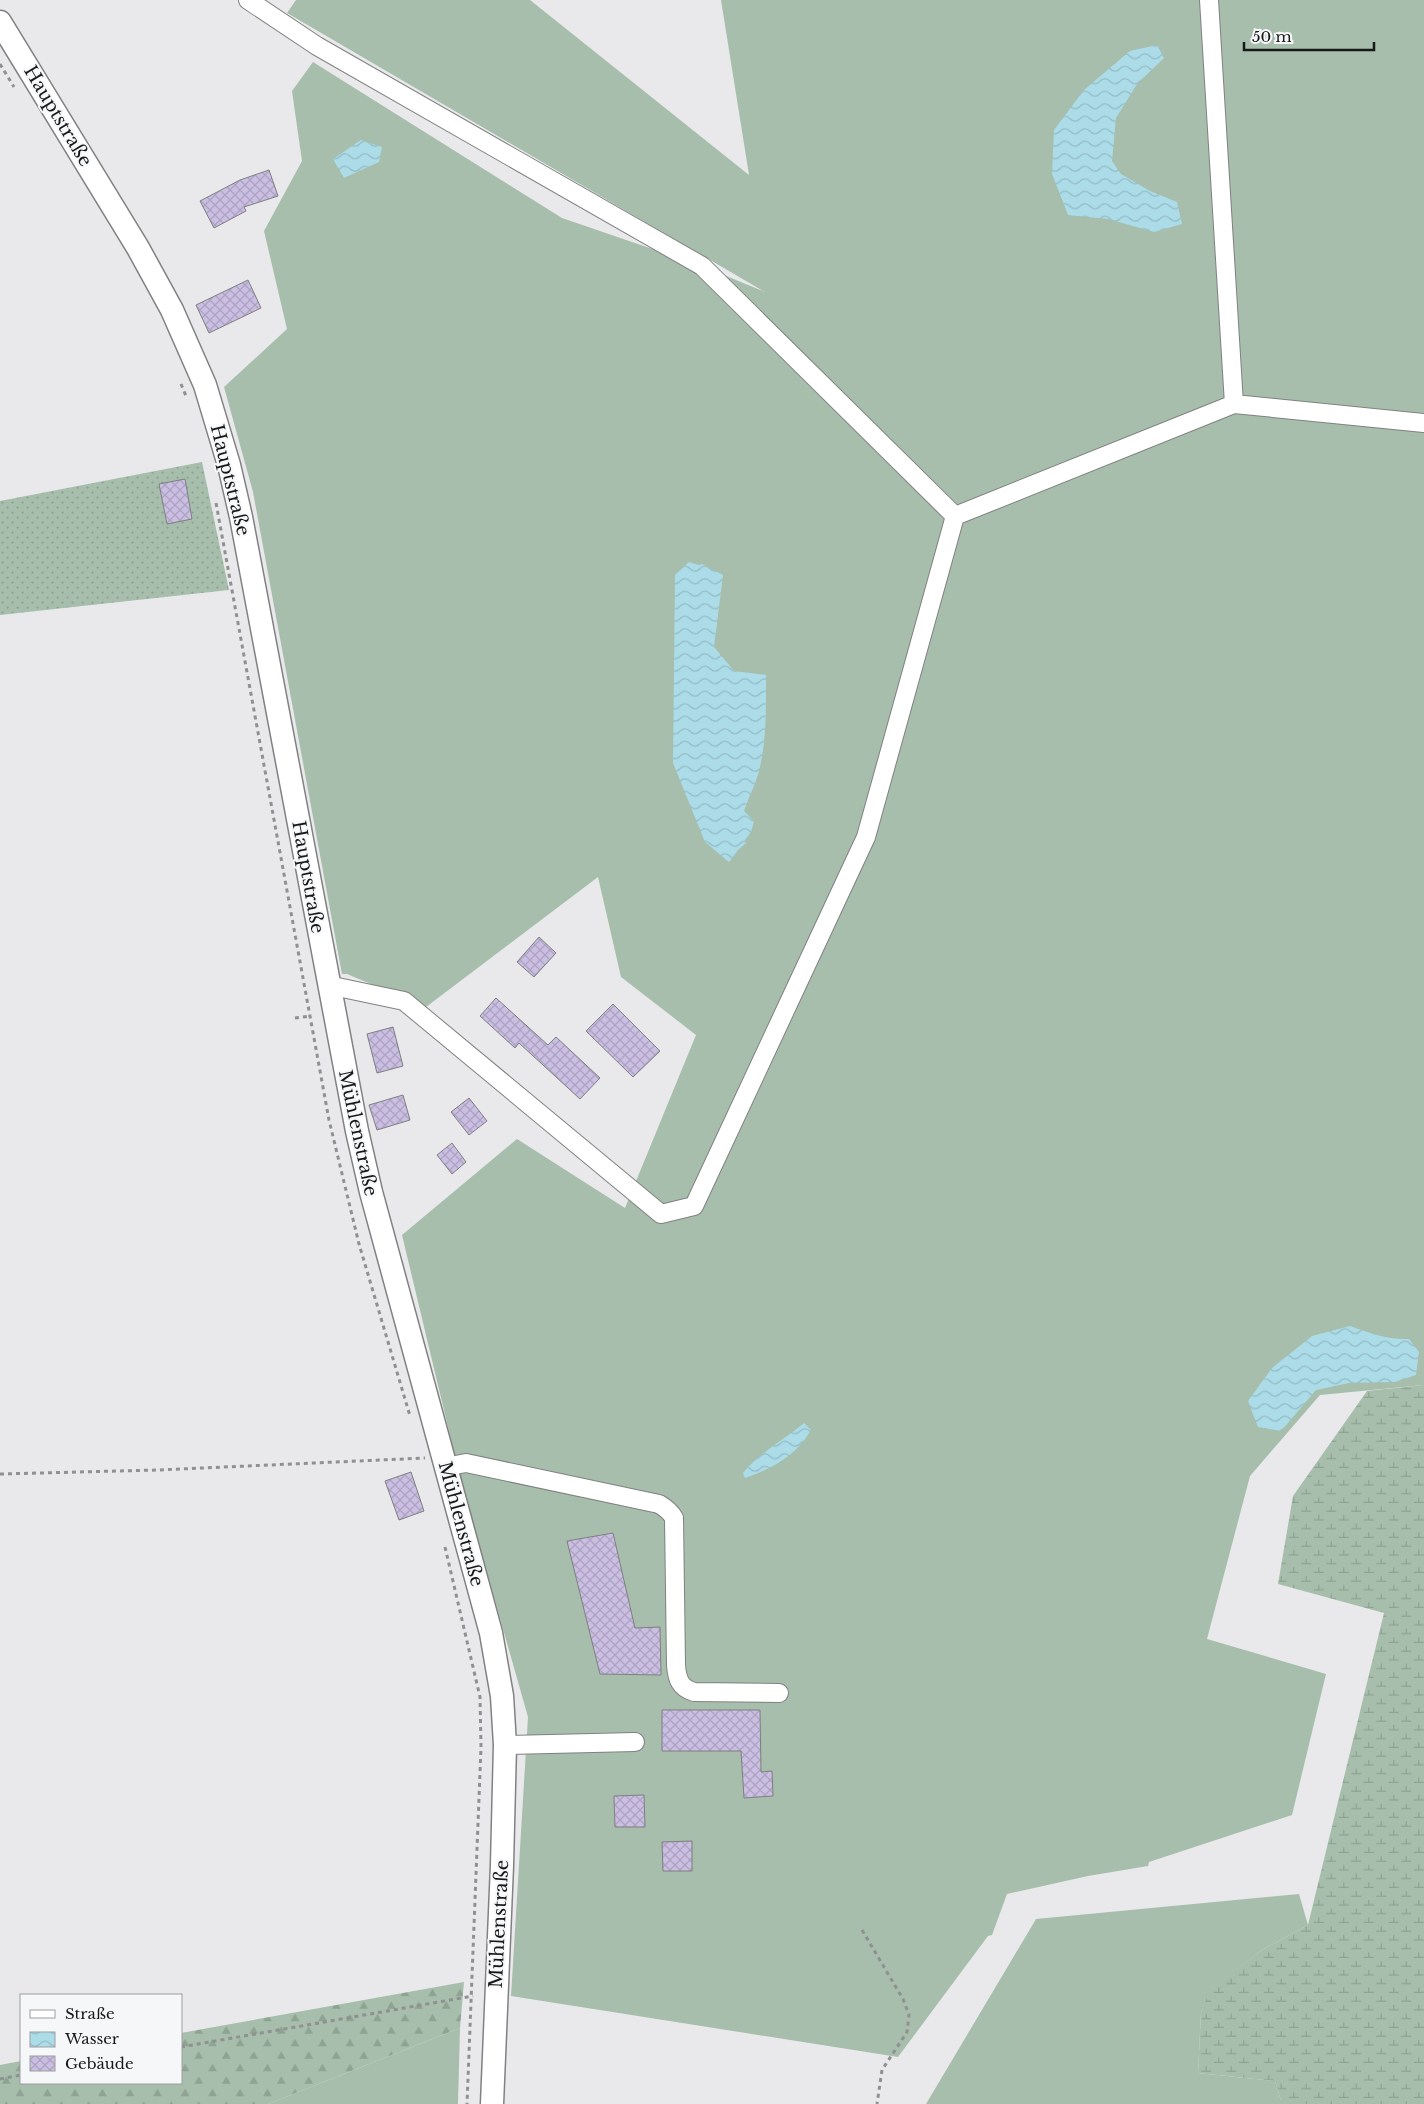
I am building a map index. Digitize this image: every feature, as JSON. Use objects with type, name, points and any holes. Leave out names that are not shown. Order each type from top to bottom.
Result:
[{"type":"main road","name":"Hauptstraße","points":[[0,22],[138,248],[172,310],[205,385],[229,466],[241,517],[328,985]]},
{"type":"main road","name":"Mühlenstraße","points":[[328,985],[371,1192],[434,1462],[491,1633],[502,1696],[505,1745],[502,1865],[493,2075],[490,2104]]},
{"type":"lane","points":[[248,0],[317,46],[702,266],[955,516]]},
{"type":"lane","points":[[1209,0],[1234,404]]},
{"type":"lane","points":[[955,516],[1234,404],[1424,423]]},
{"type":"lane","points":[[328,985],[404,1001],[661,1214],[694,1206],[866,837],[955,516]]},
{"type":"lane","points":[[434,1462],[466,1463],[659,1504],[670,1511],[674,1518],[676,1665],[680,1682],[685,1689],[694,1692],[779,1694]]},
{"type":"lane","points":[[505,1745],[635,1742]]},
{"type":"path","points":[[0,64],[15,88]]},
{"type":"path","points":[[179,380],[186,397]]},
{"type":"path","points":[[214,497],[329,1120],[359,1244],[411,1420]]},
{"type":"path","points":[[420,1448],[434,1462]]},
{"type":"path","points":[[0,1474],[434,1462]]},
{"type":"path","points":[[444,1543],[480,1697],[481,1747],[468,2104]]},
{"type":"path","points":[[862,1930],[903,1999],[909,2015],[907,2032],[882,2070],[877,2104]]},
{"type":"path","points":[[182,2047],[496,1992]]},
{"type":"path","points":[[0,2078],[20,2075]]},
{"type":"green space","points":[[296,0],[530,0],[749,175],[721,0],[1424,0],[1424,1385],[1320,1395],[1250,1476],[1207,1639],[1326,1674],[1292,1815],[1149,1862],[1148,1866],[1088,1876],[1007,1894],[992,1935],[988,1936],[898,2057],[511,1996],[528,1717],[460,1477],[402,1235],[517,1139],[625,1208],[696,1035],[621,977],[598,877],[426,1007],[347,974],[342,974],[253,492],[224,387],[287,329],[264,231],[302,161],[292,91],[313,62],[562,218],[702,266],[765,292],[287,13]]},
{"type":"green space","points":[[202,462],[229,590],[0,615],[0,501]]},
{"type":"green space","points":[[1424,1385],[1424,2104],[1282,2104],[1275,2081],[1198,2073],[1201,2012],[1211,1988],[1262,1950],[1308,1925],[1384,1613],[1278,1584],[1293,1496],[1367,1391]]},
{"type":"green space","points":[[1299,1894],[1308,1925],[1262,1950],[1212,1988],[1201,2012],[1198,2073],[1275,2081],[1282,2104],[926,2104],[1036,1919]]},
{"type":"green space","points":[[464,1982],[460,2028],[268,2104],[0,2104],[0,2065],[20,2061],[20,2084],[182,2084],[182,2033]]},
{"type":"green space","points":[[460,2028],[458,2104],[268,2104]]},
{"type":"water","points":[[1157,45],[1164,58],[1137,84],[1116,118],[1112,161],[1121,174],[1150,191],[1177,202],[1182,224],[1154,232],[1108,219],[1068,215],[1052,174],[1054,130],[1084,90],[1130,51]]},
{"type":"water","points":[[361,140],[382,147],[379,162],[344,178],[333,159]]},
{"type":"water","points":[[689,562],[702,564],[723,575],[714,647],[734,671],[766,675],[765,725],[761,763],[744,811],[754,821],[751,832],[745,840],[746,843],[729,862],[705,842],[673,763],[675,575]]},
{"type":"water","points":[[1350,1326],[1386,1337],[1409,1339],[1419,1352],[1416,1375],[1395,1382],[1349,1383],[1316,1390],[1281,1431],[1258,1427],[1248,1401],[1272,1368],[1312,1336]]},
{"type":"water","points":[[804,1423],[811,1430],[791,1454],[765,1470],[745,1478],[743,1473],[764,1452]]},
{"type":"building","points":[[269,170],[278,196],[244,207],[246,211],[214,228],[200,201],[240,180]]},
{"type":"building","points":[[248,280],[261,308],[209,333],[196,305]]},
{"type":"building","points":[[185,479],[192,519],[167,524],[159,484]]},
{"type":"building","points":[[539,937],[556,953],[534,977],[517,962]]},
{"type":"building","points":[[496,998],[548,1045],[556,1037],[600,1078],[580,1099],[519,1043],[515,1048],[480,1016]]},
{"type":"building","points":[[613,1004],[660,1051],[633,1077],[586,1031]]},
{"type":"building","points":[[393,1027],[403,1066],[377,1073],[367,1034]]},
{"type":"building","points":[[403,1095],[410,1120],[377,1130],[369,1105]]},
{"type":"building","points":[[469,1098],[487,1121],[469,1135],[451,1112]]},
{"type":"building","points":[[452,1143],[466,1162],[452,1174],[437,1155]]},
{"type":"building","points":[[411,1472],[424,1511],[399,1520],[385,1481]]},
{"type":"building","points":[[613,1533],[635,1628],[660,1627],[661,1675],[600,1674],[567,1541]]},
{"type":"building","points":[[662,1710],[760,1710],[761,1772],[772,1771],[773,1796],[744,1798],[741,1751],[662,1751]]},
{"type":"building","points":[[644,1795],[645,1827],[615,1827],[614,1796]]},
{"type":"building","points":[[692,1841],[692,1871],[663,1871],[662,1842]]}]
